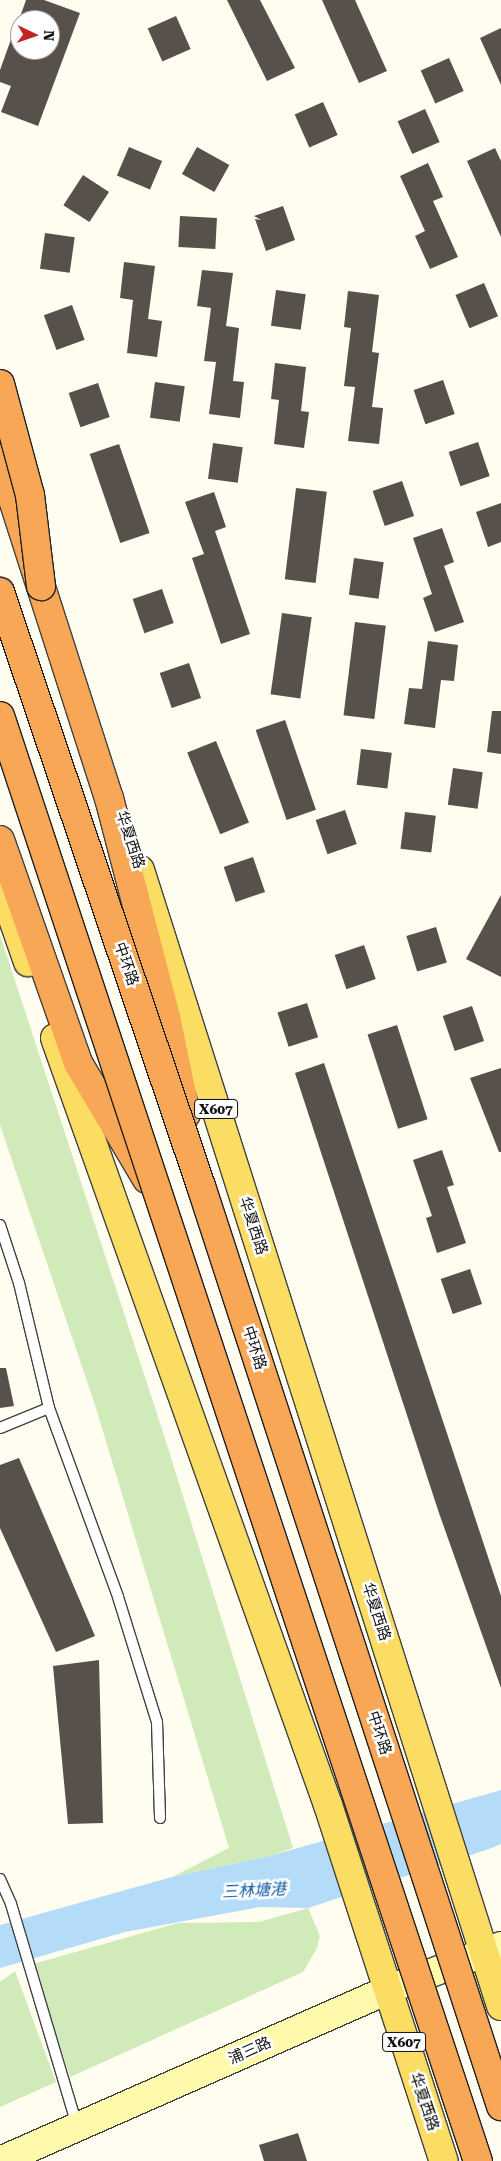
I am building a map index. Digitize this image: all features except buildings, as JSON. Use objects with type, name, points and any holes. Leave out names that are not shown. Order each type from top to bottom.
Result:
[{"type":"highway","points":[[0,384],[30,495],[41,586]]},
{"type":"highway","points":[[0,459],[109,798],[166,1017],[201,1186]]},
{"type":"highway","name":"中环路","points":[[0,592],[201,1186],[501,2106]]},
{"type":"highway","points":[[0,716],[478,2161]]},
{"type":"highway","points":[[0,840],[78,1063],[161,1201]]},
{"type":"main road","name":"华夏西路","points":[[0,448],[132,844],[461,1884],[493,1950],[501,2006]]},
{"type":"main road","name":"华夏西路","points":[[0,882],[328,1805],[386,1990],[444,2161]]},
{"type":"street","name":"浦三路","points":[[0,2160],[386,1990],[493,1950]]},
{"type":"lane","points":[[0,1225],[19,1283],[49,1408],[118,1597],[157,1722],[160,1818]]},
{"type":"lane","points":[[0,1428],[49,1408]]},
{"type":"lane","points":[[0,1879],[11,1904],[77,2126]]},
{"type":"green space","points":[[0,935],[162,1429],[293,1848],[270,1856],[172,1877],[229,1848],[95,1405],[0,1125]]},
{"type":"green space","points":[[308,1908],[320,1936],[317,1948],[303,1972],[70,2077],[33,1964],[178,1923],[259,1922]]},
{"type":"green space","points":[[15,1971],[56,2082],[0,2107],[0,1982]]},
{"type":"water","name":"三林塘港","points":[[501,1790],[501,1844],[489,1849],[308,1908],[260,1907],[125,1932],[0,1968],[0,1925],[172,1877],[270,1856]]}]
